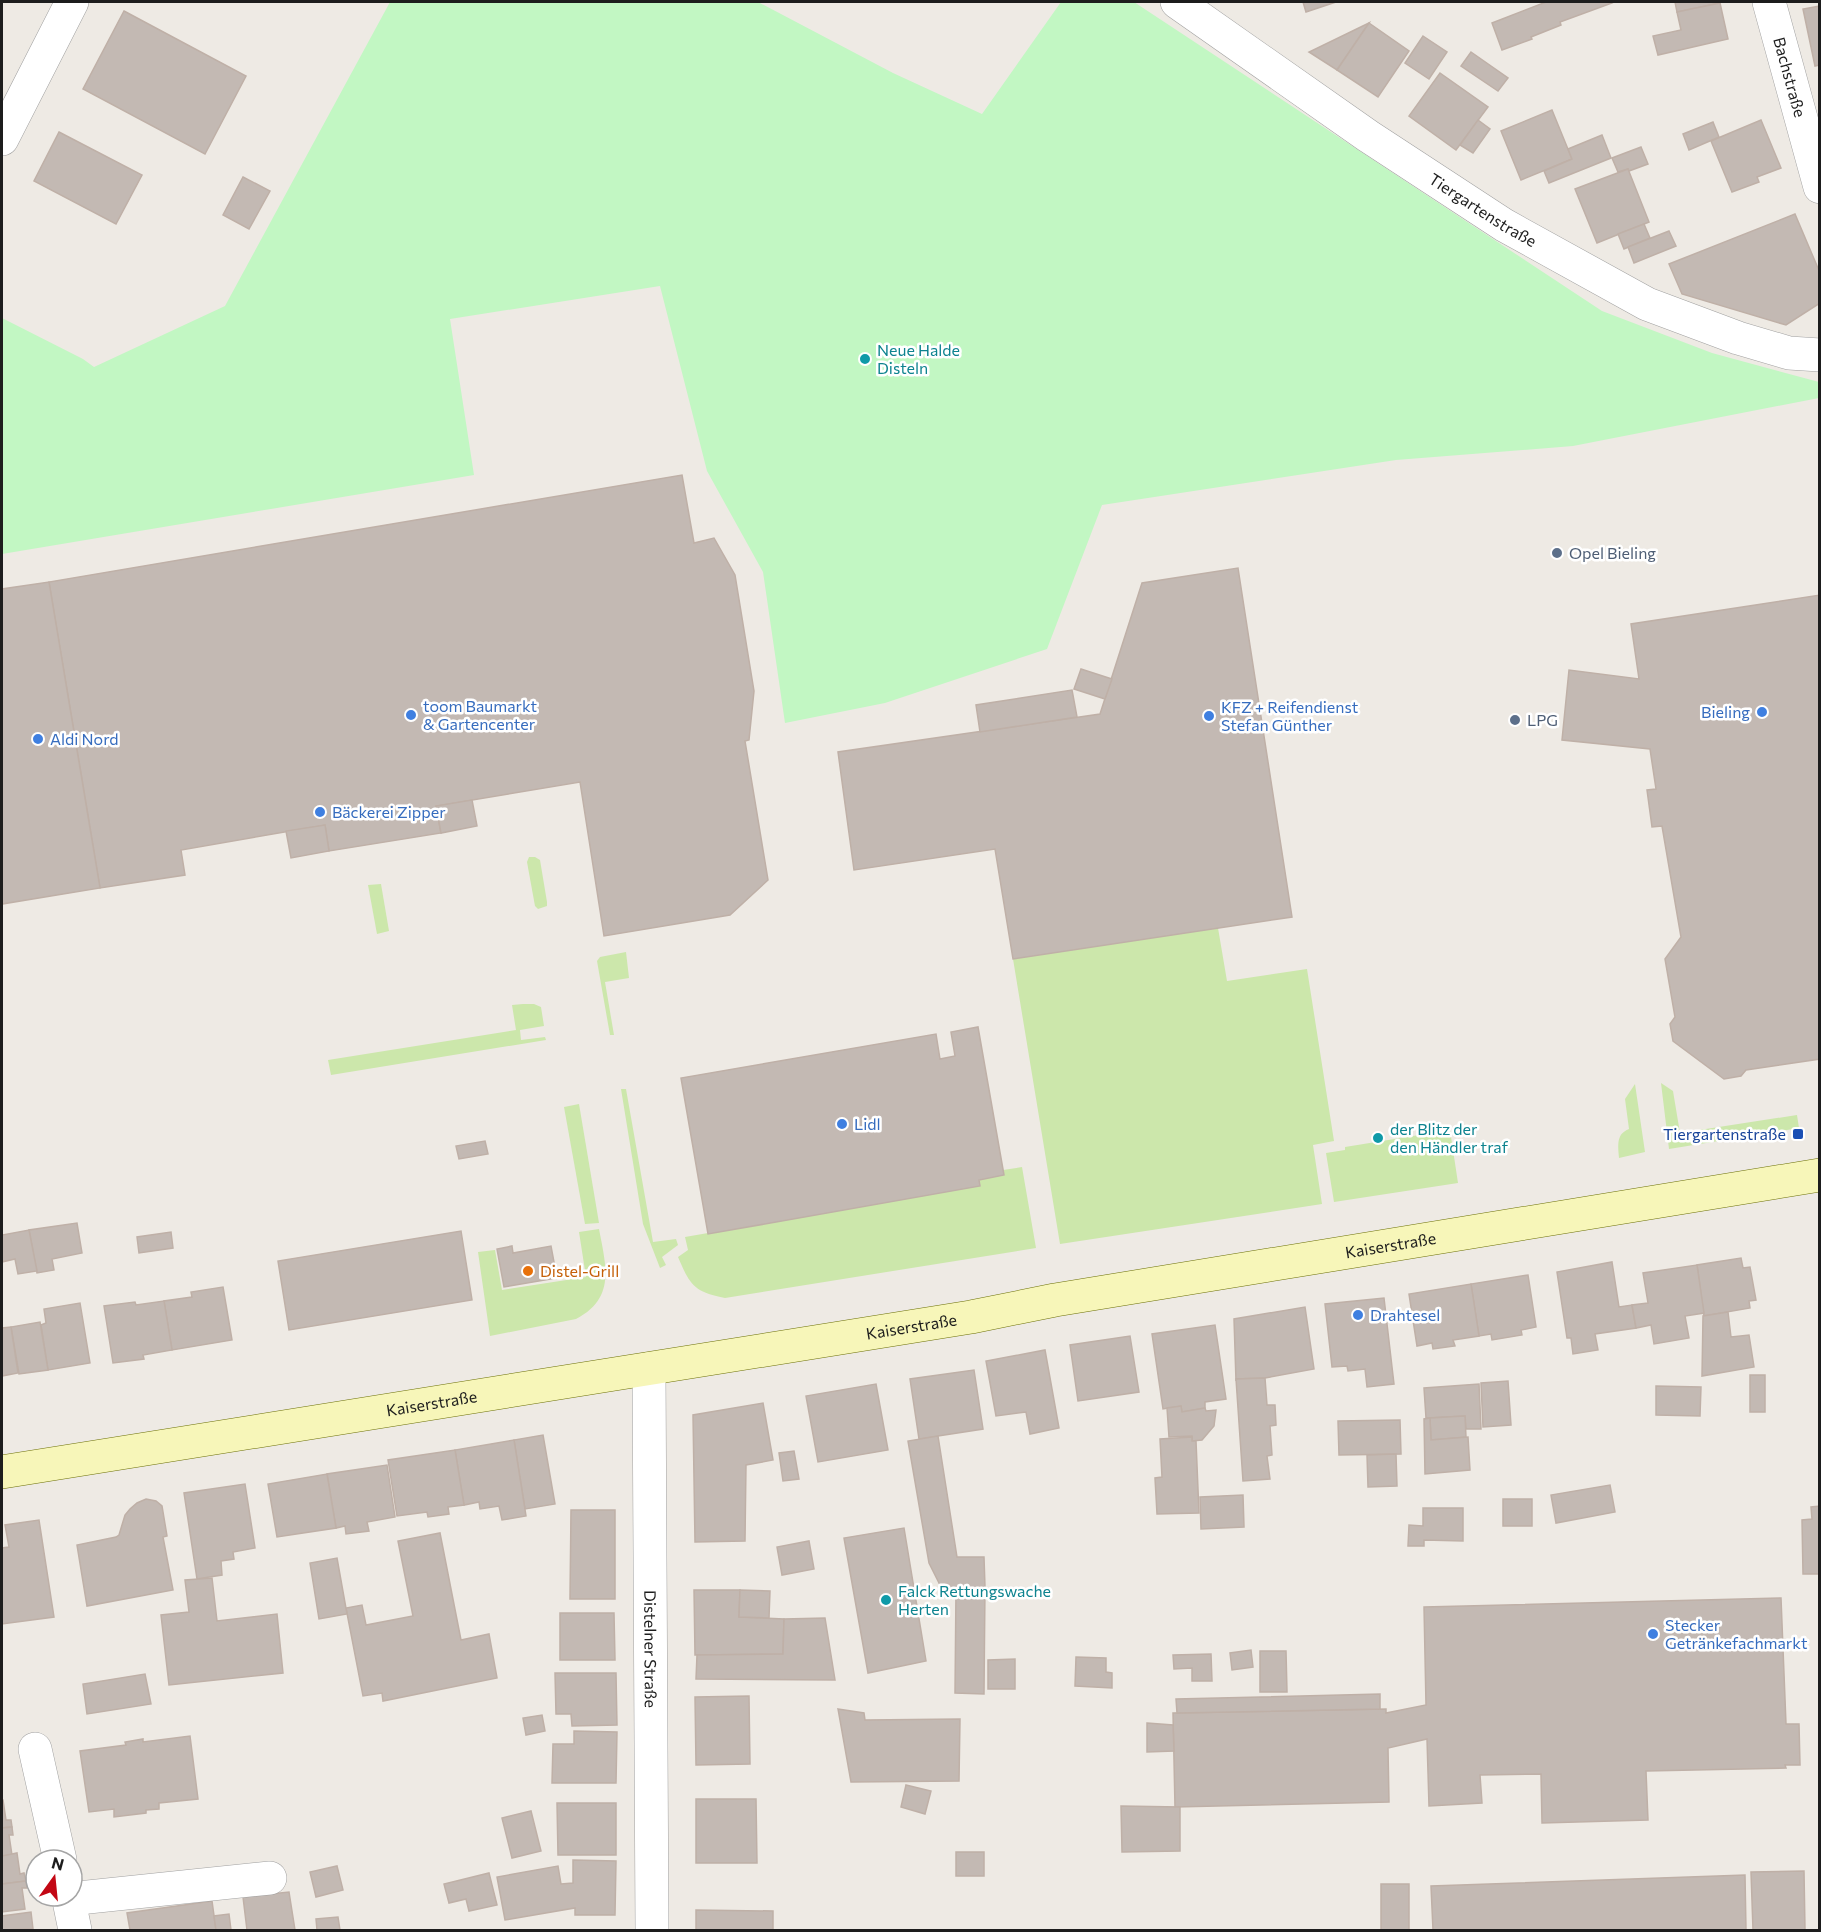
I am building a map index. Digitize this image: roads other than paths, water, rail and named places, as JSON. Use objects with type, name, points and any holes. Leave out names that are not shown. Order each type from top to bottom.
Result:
[{"type":"main road","name":"Kaiserstraße","points":[[2,1472],[649,1369],[1820,1175]]},
{"type":"street","name":"Tiergartenstraße","points":[[1177,2],[1368,136],[1504,225],[1637,299],[1738,338],[1790,353],[1820,355]]},
{"type":"street","name":"Bachstraße","points":[[1769,2],[1820,188]]},
{"type":"street","points":[[2,139],[62,5]]},
{"type":"street","name":"Distelner Straße","points":[[649,1369],[652,1930]]},
{"type":"street","points":[[35,1749],[57,1848]]},
{"type":"street","points":[[84,1896],[270,1878]]},
{"type":"street","points":[[70,1908],[75,1930]]},
{"type":"place","name":"Neue Halde Disteln","points":[[865,359]]},
{"type":"place","name":"Opel Bieling","points":[[1557,553]]},
{"type":"place","name":"Bieling","points":[[1762,712]]},
{"type":"place","name":"toom Baumarkt & Gartencenter","points":[[411,715]]},
{"type":"place","name":"KFZ + Reifendienst Stefan Günther","points":[[1209,716]]},
{"type":"place","name":"LPG","points":[[1515,720]]},
{"type":"place","name":"Aldi Nord","points":[[38,739]]},
{"type":"place","name":"Bäckerei Zipper","points":[[320,812]]},
{"type":"place","name":"Lidl","points":[[842,1124]]},
{"type":"place","name":"Tiergartenstraße","points":[[1798,1134]]},
{"type":"place","name":"der Blitz der den Händler traf","points":[[1378,1138]]},
{"type":"place","name":"Distel-Grill","points":[[528,1271]]},
{"type":"place","name":"Drahtesel","points":[[1358,1315]]},
{"type":"place","name":"Falck Rettungswache Herten","points":[[886,1600]]},
{"type":"place","name":"Stecker Getränkefachmarkt","points":[[1653,1634]]}]
